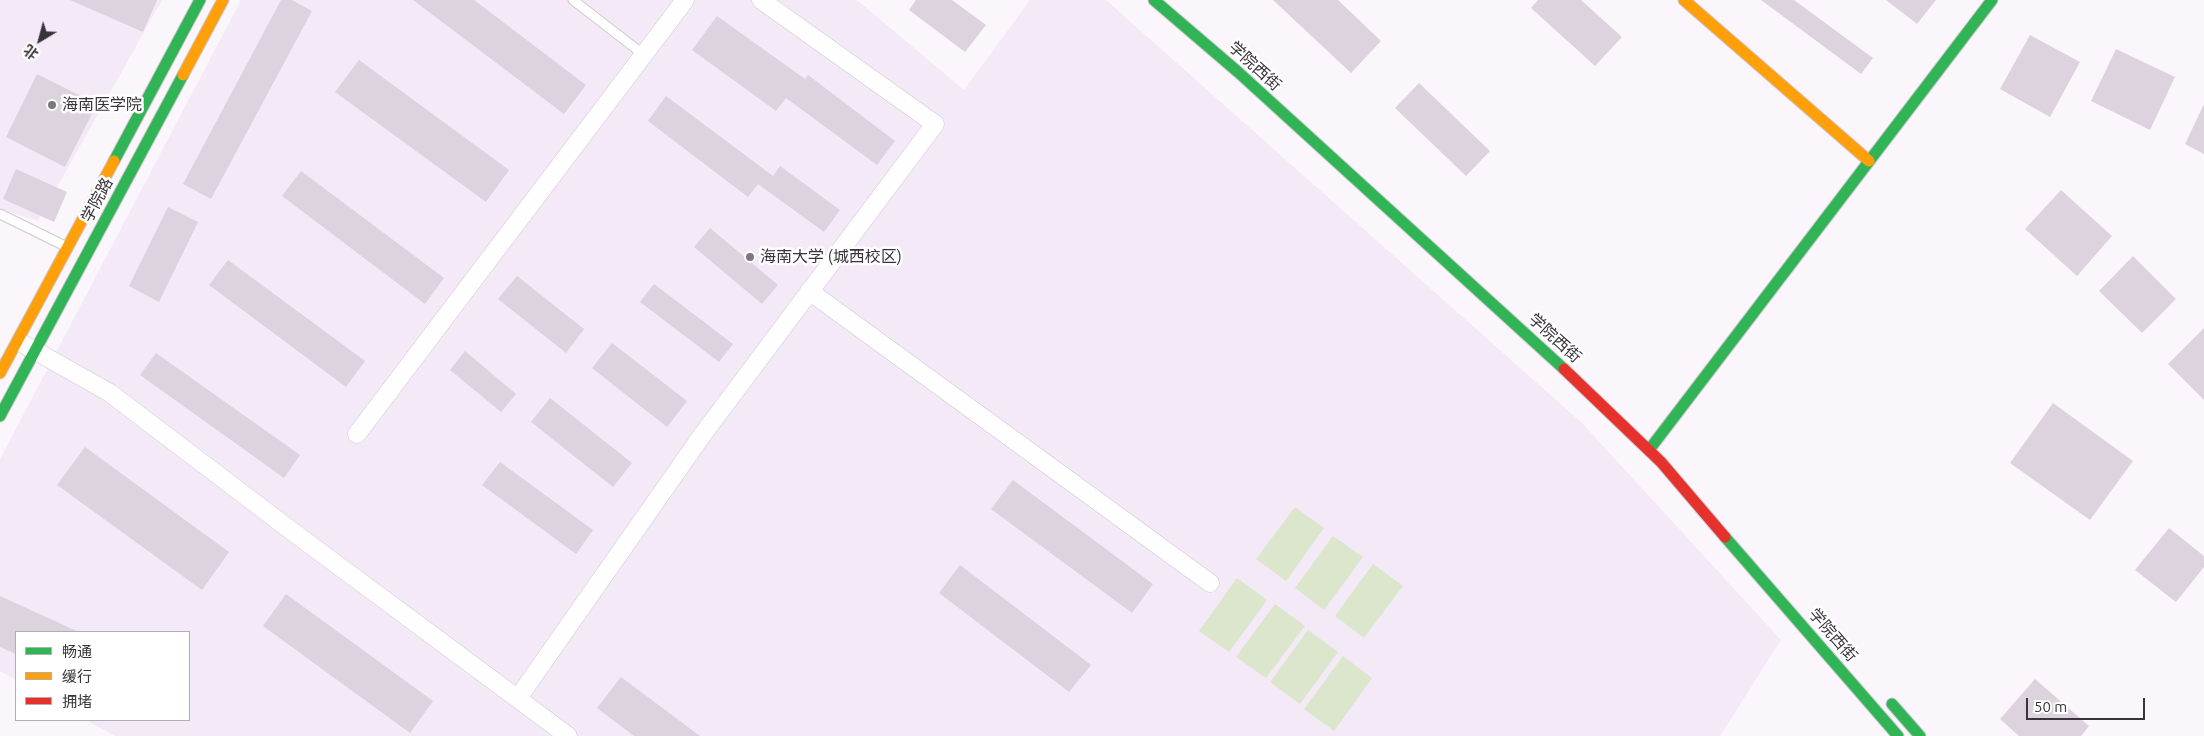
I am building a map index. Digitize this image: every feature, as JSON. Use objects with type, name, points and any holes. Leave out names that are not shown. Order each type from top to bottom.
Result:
[{"type":"main road","name":"学院路","points":[[0,416],[35,351],[76,252],[200,0]]},
{"type":"main road","name":"学院路","points":[[0,373],[17,341],[76,252],[223,0]]},
{"type":"main road","name":"学院西街","points":[[1154,0],[1282,112],[1600,402],[1649,450],[1898,736]]},
{"type":"main road","points":[[1684,0],[1869,161]]},
{"type":"main road","points":[[1649,450],[1992,0]]},
{"type":"main road","points":[[1888,698],[1920,736]]},
{"type":"street","points":[[357,434],[685,0]]},
{"type":"street","points":[[518,698],[703,434],[935,124],[761,0]]},
{"type":"street","points":[[810,292],[1210,583]]},
{"type":"street","points":[[17,341],[110,393],[293,532],[568,736]]},
{"type":"lane","points":[[573,0],[644,55]]},
{"type":"lane","points":[[0,214],[76,252]]},
{"type":"shaded area","name":"海南医学院","points":[[0,0],[162,0],[38,221],[0,209]]},
{"type":"shaded area","name":"海南大学 (城西校区)","points":[[241,0],[857,0],[964,90],[1030,0],[1106,0],[1582,423],[1781,640],[1720,736],[115,736],[88,721],[190,721],[190,631],[15,631],[15,679],[0,671],[0,459]]},
{"type":"green space","points":[[1295,507],[1324,528],[1286,581],[1256,559]]},
{"type":"green space","points":[[1333,536],[1363,557],[1324,610],[1295,588]]},
{"type":"green space","points":[[1373,564],[1403,586],[1364,638],[1335,616]]},
{"type":"green space","points":[[1237,578],[1267,600],[1229,652],[1199,631]]},
{"type":"green space","points":[[1275,604],[1305,626],[1266,678],[1236,657]]},
{"type":"green space","points":[[1308,630],[1338,652],[1300,704],[1270,682]]},
{"type":"green space","points":[[1343,656],[1372,678],[1334,731],[1304,709]]},
{"type":"building","points":[[70,0],[157,0],[143,32]]},
{"type":"building","points":[[281,0],[292,0],[312,11],[211,199],[183,184]]},
{"type":"building","points":[[413,0],[474,0],[586,85],[564,114]]},
{"type":"building","points":[[916,0],[952,0],[986,25],[965,52],[909,10]]},
{"type":"building","points":[[1273,0],[1338,0],[1381,41],[1351,73]]},
{"type":"building","points":[[1538,0],[1581,0],[1622,37],[1595,66],[1531,8]]},
{"type":"building","points":[[1761,0],[1794,0],[1873,58],[1861,74]]},
{"type":"building","points":[[1886,0],[1936,0],[1917,24]]},
{"type":"building","points":[[717,16],[805,79],[808,75],[895,141],[877,165],[786,98],[776,111],[692,50]]},
{"type":"building","points":[[2030,35],[2080,62],[2050,117],[2000,89]]},
{"type":"building","points":[[2116,49],[2175,77],[2150,130],[2091,101]]},
{"type":"building","points":[[359,60],[509,170],[486,202],[335,92]]},
{"type":"building","points":[[37,74],[97,104],[65,167],[6,137]]},
{"type":"building","points":[[1419,83],[1490,151],[1466,176],[1395,108]]},
{"type":"building","points":[[666,96],[773,176],[780,166],[840,210],[824,232],[758,184],[748,197],[648,121]]},
{"type":"building","points":[[2204,104],[2204,154],[2185,144]]},
{"type":"building","points":[[16,169],[67,192],[54,222],[3,199]]},
{"type":"building","points":[[301,171],[444,278],[425,304],[282,196]]},
{"type":"building","points":[[2061,190],[2112,236],[2077,276],[2025,229]]},
{"type":"building","points":[[168,207],[198,222],[159,302],[129,286]]},
{"type":"building","points":[[710,228],[778,285],[762,304],[694,247]]},
{"type":"building","points":[[2133,256],[2176,299],[2142,333],[2099,291]]},
{"type":"building","points":[[228,260],[365,361],[346,387],[209,285]]},
{"type":"building","points":[[517,276],[584,329],[566,353],[498,299]]},
{"type":"building","points":[[654,284],[733,344],[719,362],[640,302]]},
{"type":"building","points":[[2204,328],[2204,400],[2168,364]]},
{"type":"building","points":[[612,343],[687,401],[667,427],[592,368]]},
{"type":"building","points":[[465,351],[516,394],[501,412],[450,370]]},
{"type":"building","points":[[156,353],[300,455],[284,478],[140,375]]},
{"type":"building","points":[[550,398],[632,463],[613,487],[531,422]]},
{"type":"building","points":[[2053,403],[2133,461],[2090,520],[2010,463]]},
{"type":"building","points":[[85,447],[229,552],[202,590],[57,485]]},
{"type":"building","points":[[500,462],[593,530],[576,554],[482,485]]},
{"type":"building","points":[[1013,480],[1153,584],[1132,613],[991,509]]},
{"type":"building","points":[[2169,528],[2204,556],[2204,567],[2176,602],[2135,570]]},
{"type":"building","points":[[960,565],[1091,665],[1069,692],[939,593]]},
{"type":"building","points":[[286,594],[433,701],[410,733],[263,626]]},
{"type":"building","points":[[0,596],[77,631],[15,631],[15,654],[0,647]]},
{"type":"building","points":[[621,677],[700,736],[634,736],[597,708]]},
{"type":"building","points":[[2035,679],[2089,726],[2081,736],[2019,736],[2000,719]]},
{"type":"traffic: fast","points":[[114,161],[200,0]]},
{"type":"traffic: fast","points":[[1154,0],[1238,72],[1564,369]]},
{"type":"traffic: fast","points":[[1649,450],[1992,0]]},
{"type":"traffic: fast","points":[[0,416],[183,75]]},
{"type":"traffic: fast","points":[[1725,537],[1898,736]]},
{"type":"traffic: fast","points":[[1892,704],[1920,736]]},
{"type":"traffic: slow","points":[[183,75],[223,0]]},
{"type":"traffic: slow","points":[[1684,0],[1869,161]]},
{"type":"traffic: slow","points":[[0,373],[114,161]]},
{"type":"traffic: jam","points":[[1564,369],[1661,462],[1725,537]]},
{"type":"place","name":"海南医学院","points":[[52,105]]},
{"type":"place","name":"海南大学 (城西校区)","points":[[750,257]]}]
